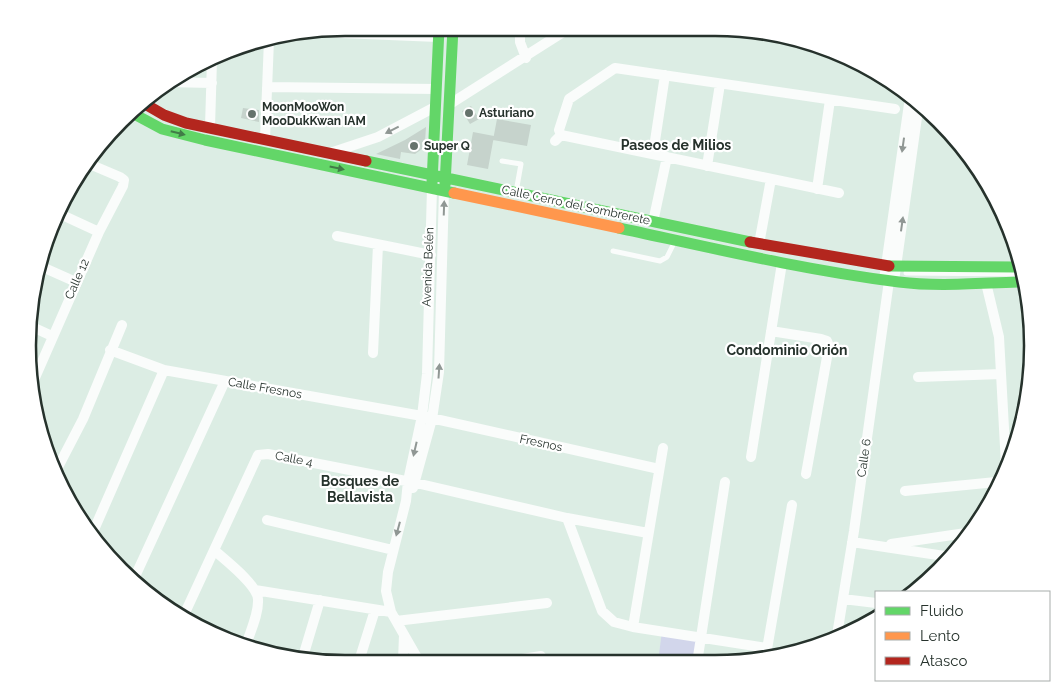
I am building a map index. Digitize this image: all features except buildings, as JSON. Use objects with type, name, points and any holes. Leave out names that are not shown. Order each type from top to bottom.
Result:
[{"type":"main road","name":"Avenida Belén","points":[[440,36],[435,106],[440,181]]},
{"type":"main road","name":"Avenida Belén","points":[[440,181],[450,104],[453,36]]},
{"type":"main road","name":"Calle Cerro del Sombrerete","points":[[149,107],[164,115],[210,127],[330,153],[675,241],[782,263],[890,274],[1014,267]]},
{"type":"main road","name":"Calle Cerro del Sombrerete","points":[[138,117],[162,129],[205,140],[440,181],[516,192],[890,274],[948,284],[1017,282]]},
{"type":"street","points":[[520,36],[520,42],[526,58]]},
{"type":"street","points":[[450,104],[526,58],[558,36]]},
{"type":"street","points":[[265,139],[269,46]]},
{"type":"street","points":[[210,127],[212,67]]},
{"type":"street","points":[[840,193],[653,154],[558,138],[559,130],[569,99],[610,70],[620,67],[720,84],[895,108]]},
{"type":"street","points":[[653,154],[665,75]]},
{"type":"street","points":[[184,82],[212,83]]},
{"type":"street","points":[[707,166],[720,84]]},
{"type":"street","points":[[267,87],[436,89]]},
{"type":"street","points":[[817,189],[830,100]]},
{"type":"street","points":[[890,274],[909,105]]},
{"type":"street","points":[[330,153],[378,137],[435,106]]},
{"type":"street","points":[[890,274],[917,112]]},
{"type":"street","points":[[653,222],[666,157]]},
{"type":"street","name":"Calle 12","points":[[38,371],[76,282],[124,180],[94,166]]},
{"type":"street","points":[[759,244],[771,179]]},
{"type":"street","name":"Avenida Belén","points":[[427,418],[431,255],[440,181]]},
{"type":"street","name":"Avenida Belén","points":[[416,655],[393,616],[386,592],[393,550],[439,372],[440,181]]},
{"type":"street","points":[[65,216],[99,232]]},
{"type":"street","points":[[337,236],[431,255]]},
{"type":"street","points":[[373,353],[378,245]]},
{"type":"street","points":[[752,457],[782,263]]},
{"type":"street","points":[[46,269],[76,282]]},
{"type":"street","name":"Calle 6","points":[[838,629],[890,274]]},
{"type":"street","points":[[986,283],[997,319],[1005,450]]},
{"type":"street","points":[[60,464],[83,419],[110,350],[122,325]]},
{"type":"street","points":[[37,330],[52,336]]},
{"type":"street","points":[[771,332],[821,339],[827,341],[829,346],[806,474]]},
{"type":"street","name":"Calle Fresnos","points":[[110,350],[164,370],[427,418]]},
{"type":"street","points":[[95,527],[164,370]]},
{"type":"street","points":[[918,377],[1001,374]]},
{"type":"street","points":[[136,573],[225,381]]},
{"type":"street","name":"Fresnos","points":[[427,418],[659,469]]},
{"type":"street","points":[[633,627],[663,448]]},
{"type":"street","name":"Calle 4","points":[[186,610],[258,455],[268,454],[412,482],[508,502],[567,518],[648,533]]},
{"type":"street","points":[[698,655],[725,482]]},
{"type":"street","points":[[905,491],[992,482]]},
{"type":"street","points":[[766,650],[792,505]]},
{"type":"street","points":[[567,518],[602,611],[614,622],[764,651]]},
{"type":"street","points":[[267,520],[393,550]]},
{"type":"street","points":[[880,545],[960,534]]},
{"type":"street","points":[[852,542],[941,555]]},
{"type":"street","points":[[214,550],[255,590],[258,599],[257,608],[248,639]]},
{"type":"street","points":[[255,590],[374,610],[393,616],[546,603]]},
{"type":"street","points":[[843,599],[875,603]]},
{"type":"street","points":[[304,652],[320,600]]},
{"type":"street","points":[[361,655],[374,610]]},
{"type":"street","points":[[403,655],[404,634]]},
{"type":"lane","points":[[440,36],[440,181]]},
{"type":"lane","points":[[440,181],[448,36]]},
{"type":"lane","points":[[502,161],[521,164],[516,192]]},
{"type":"lane","points":[[440,181],[783,259],[841,269],[848,267]]},
{"type":"lane","points":[[440,181],[890,274],[1015,274]]},
{"type":"lane","points":[[613,251],[660,261],[667,257],[675,241]]},
{"type":"lane","points":[[871,271],[943,279],[1016,277]]},
{"type":"shaded area","points":[[662,631],[700,637],[697,655],[659,655]]},
{"type":"traffic: fast","points":[[432,183],[439,36]]},
{"type":"traffic: fast","points":[[445,185],[453,36]]},
{"type":"traffic: fast","points":[[138,116],[162,129],[205,140],[454,193]]},
{"type":"traffic: fast","points":[[366,161],[750,242]]},
{"type":"traffic: fast","points":[[619,228],[793,265],[899,282],[944,284],[1017,282]]},
{"type":"traffic: fast","points":[[889,266],[1013,267]]},
{"type":"traffic: slow","points":[[454,193],[619,228]]},
{"type":"traffic: jam","points":[[149,107],[164,115],[186,123],[366,161]]},
{"type":"traffic: jam","points":[[750,242],[889,266]]},
{"type":"place","name":"Asturiano","points":[[469,113]]},
{"type":"place","name":"MoonMooWon MooDukKwan IAM","points":[[252,114]]},
{"type":"place","name":"Super Q","points":[[414,146]]},
{"type":"district","name":"Paseos de Milios","points":[[676,145]]},
{"type":"district","name":"Condominio Orión","points":[[787,350]]},
{"type":"district","name":"Bosques de Bellavista","points":[[360,490]]}]
